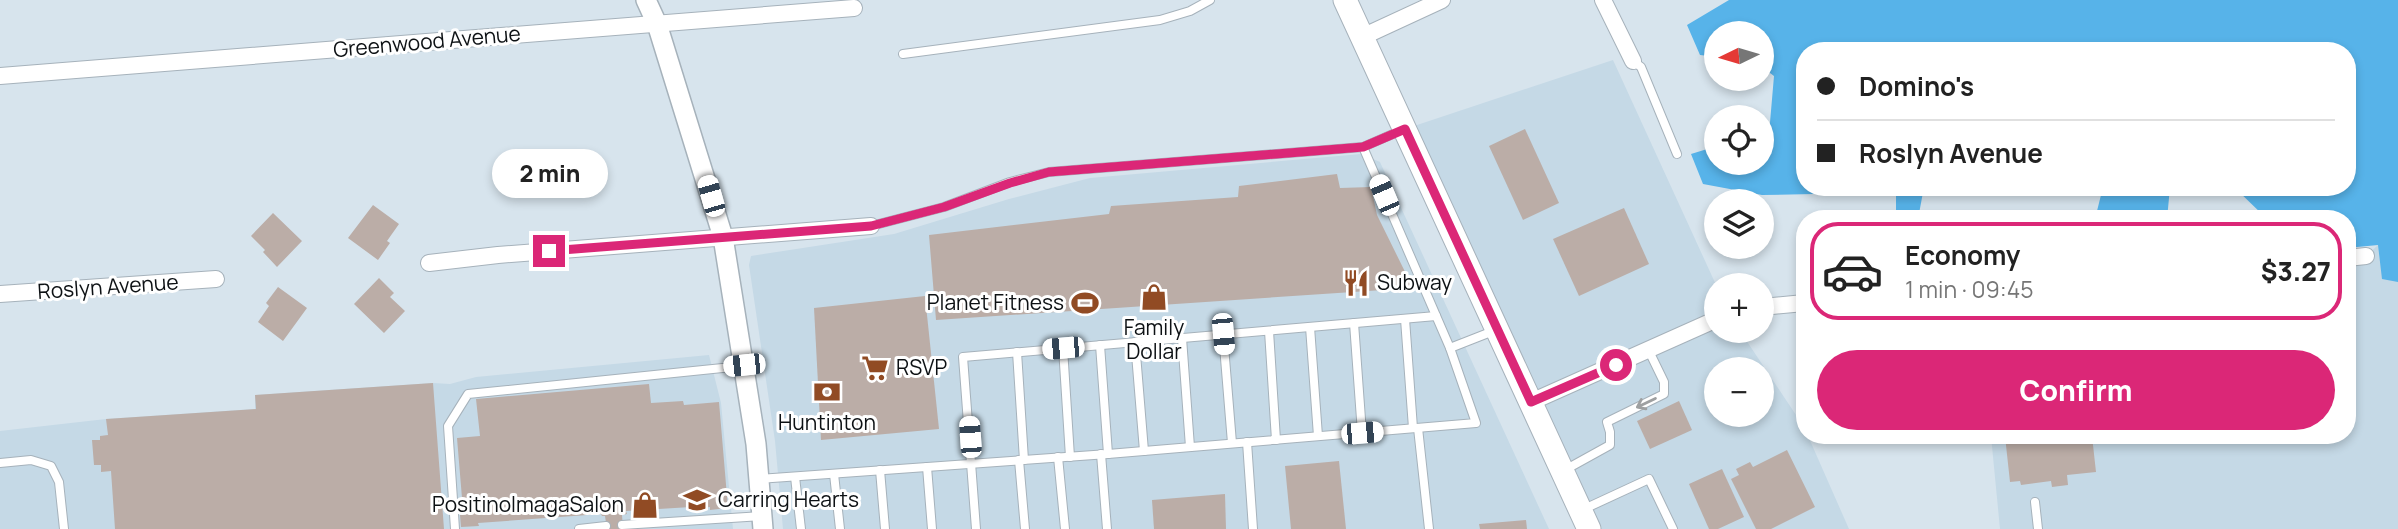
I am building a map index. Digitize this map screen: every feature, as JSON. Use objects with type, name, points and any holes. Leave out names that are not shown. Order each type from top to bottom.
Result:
[{"type":"main road","points":[[1345,0],[1563,471],[1584,524]]},
{"type":"street","points":[[646,0],[657,24],[723,237],[744,365],[762,522]]},
{"type":"street","points":[[1362,37],[1442,0]]},
{"type":"street","points":[[1603,0],[1633,61]]},
{"type":"street","name":"Greenwood Avenue","points":[[0,76],[854,8]]},
{"type":"street","points":[[429,263],[499,255],[871,226]]},
{"type":"street","points":[[2356,257],[2366,256]]},
{"type":"street","name":"Roslyn Avenue","points":[[0,295],[216,279]]},
{"type":"street","points":[[1774,306],[1796,304]]},
{"type":"street","points":[[1531,402],[1704,325]]},
{"type":"lane","points":[[903,54],[1160,20],[1190,11],[1209,0]]},
{"type":"lane","points":[[1633,61],[1641,67],[1677,154]]},
{"type":"lane","points":[[871,226],[944,207],[1049,172],[1363,147],[1405,129]]},
{"type":"lane","points":[[759,479],[1070,457],[1476,423],[1450,348],[1363,147]]},
{"type":"lane","points":[[976,529],[963,356],[1436,316]]},
{"type":"lane","points":[[1405,319],[1430,529]]},
{"type":"lane","points":[[1354,323],[1362,433]]},
{"type":"lane","points":[[1310,327],[1318,436]]},
{"type":"lane","points":[[1450,348],[1498,329]]},
{"type":"lane","points":[[1269,331],[1276,440]]},
{"type":"lane","points":[[1223,334],[1232,443]]},
{"type":"lane","points":[[1182,338],[1190,447]]},
{"type":"lane","points":[[1135,342],[1144,451]]},
{"type":"lane","points":[[1100,345],[1107,529]]},
{"type":"lane","points":[[1063,348],[1070,457]]},
{"type":"lane","points":[[1563,471],[1610,445],[1611,432],[1607,422],[1664,394],[1664,382],[1648,349]]},
{"type":"lane","points":[[1017,352],[1025,529]]},
{"type":"lane","points":[[455,529],[448,426],[468,394],[744,365]]},
{"type":"lane","points":[[1247,442],[1253,529]]},
{"type":"lane","points":[[1058,457],[1065,529]]},
{"type":"lane","points":[[0,463],[31,460],[51,466],[60,482],[64,529]]},
{"type":"lane","points":[[927,467],[932,529]]},
{"type":"lane","points":[[880,470],[885,529]]},
{"type":"lane","points":[[834,474],[840,529]]},
{"type":"lane","points":[[795,477],[801,529]]},
{"type":"lane","points":[[1584,524],[1649,479],[1673,529]]},
{"type":"lane","points":[[2035,502],[2038,529]]},
{"type":"lane","points":[[622,525],[762,522]]},
{"type":"lane","points":[[579,529],[606,526]]},
{"type":"shaded area","points":[[1729,0],[2398,0],[2398,282],[2382,279],[2378,245],[2356,247],[2356,210],[2258,210],[2243,196],[2356,196],[2356,42],[1796,42],[1796,194],[1774,195],[1774,189],[1730,189],[1703,184],[1691,154],[1704,150],[1704,175],[1774,175],[1774,105],[1772,105],[1774,21],[1704,21],[1704,55],[1700,55],[1687,25]]},
{"type":"shaded area","points":[[1613,60],[1711,273],[1704,273],[1704,343],[1748,343],[1757,357],[1704,357],[1704,427],[1774,427],[1774,382],[1796,415],[1796,444],[1812,444],[1849,529],[1590,529],[1405,129]]},
{"type":"shaded area","points":[[1361,154],[1380,162],[1549,529],[783,529],[775,441],[749,265],[751,256],[894,234],[1090,178]]},
{"type":"shaded area","points":[[1896,196],[1922,196],[1920,210],[1896,210]]},
{"type":"shaded area","points":[[2101,196],[2169,196],[2168,210],[2097,210]]},
{"type":"shaded area","points":[[2398,233],[2398,529],[2000,529],[1992,444],[2356,444],[2356,262],[2360,262],[2378,245]]},
{"type":"shaded area","points":[[709,355],[721,403],[733,529],[0,529],[0,431],[106,419],[255,409],[255,395],[450,384],[476,377]]},
{"type":"building","points":[[1525,129],[1559,203],[1523,220],[1489,146]]},
{"type":"building","points":[[1337,174],[1340,188],[1371,187],[1377,215],[1413,288],[936,320],[929,235],[1109,214],[1111,206],[1238,197],[1239,186]]},
{"type":"building","points":[[373,205],[399,224],[378,260],[348,238]]},
{"type":"building","points":[[1624,208],[1649,264],[1579,296],[1553,239]]},
{"type":"building","points":[[273,213],[302,241],[277,267],[251,236]]},
{"type":"building","points":[[379,278],[394,293],[390,297],[405,311],[384,333],[354,304]]},
{"type":"building","points":[[278,287],[307,308],[283,341],[258,322],[269,306],[266,303]]},
{"type":"building","name":"RSVP","points":[[925,296],[939,429],[821,440],[814,308]]},
{"type":"building","points":[[433,383],[444,529],[115,529],[111,471],[101,472],[101,465],[94,465],[92,440],[100,440],[100,436],[108,435],[106,419],[256,409],[255,395]]},
{"type":"building","points":[[649,384],[651,403],[683,401],[684,405],[719,402],[728,508],[626,511],[627,514],[622,515],[623,529],[607,529],[605,516],[601,514],[478,523],[479,526],[461,527],[460,515],[463,510],[457,438],[480,436],[476,399]]},
{"type":"building","points":[[1679,401],[1692,430],[1650,449],[1637,421]]},
{"type":"building","points":[[2006,444],[2093,444],[2096,472],[2067,475],[2068,485],[2052,487],[2051,481],[2021,485],[2020,481],[2010,482]]},
{"type":"building","points":[[1787,450],[1815,507],[1771,529],[1756,529],[1731,479],[1739,475],[1736,469],[1750,462],[1753,467]]},
{"type":"building","points":[[1339,461],[1346,529],[1291,529],[1285,466]]},
{"type":"building","points":[[1722,469],[1744,517],[1718,529],[1709,529],[1689,484]]},
{"type":"building","points":[[1225,494],[1226,529],[1154,529],[1152,500]]},
{"type":"building","points":[[1526,520],[1527,529],[1480,529],[1479,524]]},
{"type":"place","name":"Subway","points":[[1356,283]]},
{"type":"place","name":"Family Dollar","points":[[1154,297]]},
{"type":"place","name":"Planet Fitness","points":[[1085,303]]},
{"type":"place","name":"RSVP","points":[[875,368]]},
{"type":"place","name":"Huntinton","points":[[827,392]]},
{"type":"place","name":"Carring Hearts","points":[[697,500]]},
{"type":"place","name":"PositinoImagaSalon","points":[[645,505]]},
{"type":"route","points":[[549,251],[871,226],[944,207],[1049,172],[1363,147],[1405,129],[1531,402],[1616,365]]}]
